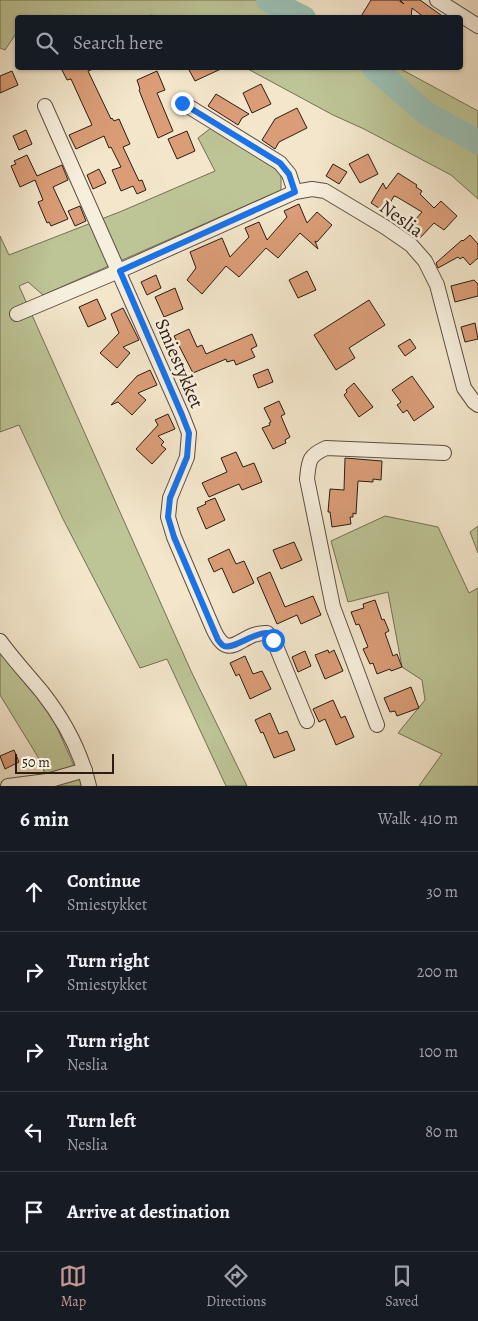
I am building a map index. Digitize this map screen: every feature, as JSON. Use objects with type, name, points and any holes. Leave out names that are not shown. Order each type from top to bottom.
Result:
[{"type":"street","points":[[437,0],[461,15]]},
{"type":"street","points":[[463,16],[478,26]]},
{"type":"street","points":[[182,103],[280,163],[289,174],[295,192]]},
{"type":"street","name":"Smiestykket","points":[[45,106],[120,271],[189,433],[187,457],[170,498],[168,517],[218,640],[224,646],[230,646],[260,632],[267,633],[273,640],[307,721]]},
{"type":"street","name":"Neslia","points":[[17,314],[120,271],[295,192],[312,189],[325,191],[411,244],[425,261],[437,285],[464,388],[478,405]]},
{"type":"street","points":[[377,725],[333,607],[307,479],[309,464],[314,454],[326,448],[444,453]]},
{"type":"street","points":[[0,641],[4,655],[42,693],[54,710],[74,743],[89,786]]},
{"type":"street","points":[[8,786],[47,781],[85,770]]},
{"type":"green space","points":[[0,0],[278,0],[305,15],[15,15],[15,35],[5,50],[0,48]]},
{"type":"green space","points":[[250,70],[403,70],[478,111],[478,199],[451,175],[364,129],[333,115]]},
{"type":"green space","points":[[211,128],[281,172],[281,190],[43,295],[28,282],[19,286],[191,671],[247,786],[226,786],[167,659],[140,668],[63,519],[19,425],[0,432],[0,236],[9,255],[122,211],[215,171],[198,138]]},
{"type":"green space","points":[[385,516],[438,527],[469,593],[478,588],[478,786],[419,786],[442,754],[398,733],[425,700],[422,680],[402,667],[388,592],[348,602],[331,541]]},
{"type":"green space","points":[[478,526],[478,553],[470,532]]},
{"type":"green space","points":[[0,647],[13,668],[51,714],[83,786],[49,786],[41,762],[0,695]]},
{"type":"building","points":[[371,0],[398,0],[404,4],[400,0],[420,0],[441,15],[421,15],[412,8],[411,15],[362,15]]},
{"type":"building","points":[[62,70],[91,70],[88,71],[111,119],[114,121],[119,119],[130,144],[123,147],[139,181],[142,180],[146,190],[137,194],[133,186],[121,191],[112,170],[121,167],[104,136],[76,149],[69,135],[92,125],[71,79],[67,80]]},
{"type":"building","points":[[189,70],[219,70],[195,81]]},
{"type":"building","points":[[12,71],[18,85],[0,93],[0,76]]},
{"type":"building","points":[[157,71],[165,90],[157,93],[173,131],[158,138],[139,90],[137,80]]},
{"type":"building","points":[[261,84],[271,104],[252,113],[243,93]]},
{"type":"building","points":[[216,94],[249,114],[242,118],[238,125],[208,106]]},
{"type":"building","points":[[297,108],[307,128],[279,142],[275,149],[262,140],[275,119]]},
{"type":"building","points":[[26,130],[32,144],[19,150],[13,136]]},
{"type":"building","points":[[187,131],[195,151],[177,159],[168,139]]},
{"type":"building","points":[[368,154],[378,174],[360,183],[349,164]]},
{"type":"building","points":[[27,155],[37,176],[62,165],[68,180],[53,187],[68,219],[51,226],[49,222],[47,223],[38,202],[43,200],[35,180],[20,187],[11,166],[16,164],[14,161]]},
{"type":"building","points":[[333,164],[347,172],[339,184],[326,176]]},
{"type":"building","points":[[99,169],[106,183],[93,189],[87,175]]},
{"type":"building","points":[[398,173],[417,185],[416,187],[422,191],[420,194],[434,208],[441,201],[457,216],[444,230],[434,223],[420,238],[409,227],[422,212],[394,196],[385,212],[371,203],[383,183],[386,189]]},
{"type":"building","points":[[299,204],[307,223],[317,212],[332,225],[317,242],[315,241],[318,249],[300,233],[278,258],[266,248],[239,277],[226,266],[202,294],[187,280],[196,268],[190,252],[222,238],[230,257],[249,237],[245,228],[259,222],[267,240],[287,217],[284,211]]},
{"type":"building","points":[[80,206],[86,221],[75,226],[68,211]]},
{"type":"building","points":[[470,235],[478,244],[478,258],[470,265],[463,257],[460,259],[458,257],[438,268],[436,263]]},
{"type":"building","points":[[307,271],[316,290],[298,298],[289,280]]},
{"type":"building","points":[[156,275],[161,288],[147,295],[141,282]]},
{"type":"building","points":[[474,280],[478,284],[478,296],[455,302],[451,286]]},
{"type":"building","points":[[175,288],[183,309],[164,317],[155,297]]},
{"type":"building","points":[[97,299],[106,319],[88,327],[79,307]]},
{"type":"building","points":[[369,300],[385,325],[349,348],[355,358],[336,370],[314,335]]},
{"type":"building","points":[[123,308],[139,340],[123,347],[130,353],[117,368],[100,353],[119,333],[111,314]]},
{"type":"building","points":[[475,323],[478,339],[465,342],[461,327]]},
{"type":"building","points":[[189,329],[197,347],[202,345],[206,354],[252,334],[257,346],[251,349],[255,357],[236,365],[234,360],[227,362],[226,359],[193,373],[174,336]]},
{"type":"building","points":[[410,339],[416,348],[405,356],[398,346]]},
{"type":"building","points":[[268,369],[273,382],[258,388],[253,375]]},
{"type":"building","points":[[150,370],[157,385],[138,393],[146,400],[132,415],[118,402],[111,405],[137,376]]},
{"type":"building","points":[[412,376],[434,407],[414,421],[407,410],[403,413],[397,405],[401,402],[392,390]]},
{"type":"building","points":[[354,383],[373,407],[359,417],[344,395],[347,392],[346,390]]},
{"type":"building","points":[[279,401],[285,414],[281,416],[290,437],[285,440],[286,443],[273,449],[262,428],[270,425],[269,423],[271,422],[264,408]]},
{"type":"building","points":[[168,414],[175,429],[158,436],[164,442],[161,445],[166,449],[152,464],[136,449],[158,425],[155,420]]},
{"type":"building","points":[[236,452],[243,467],[254,463],[262,482],[242,490],[239,484],[209,497],[202,483],[227,472],[221,458]]},
{"type":"building","points":[[345,458],[382,461],[381,480],[373,479],[373,482],[358,481],[356,514],[353,513],[353,517],[350,517],[351,524],[332,527],[330,512],[328,512],[330,489],[344,490]]},
{"type":"building","points":[[215,498],[225,520],[206,529],[197,508]]},
{"type":"building","points":[[294,542],[302,560],[281,569],[273,550]]},
{"type":"building","points":[[229,549],[236,564],[244,561],[254,583],[233,593],[222,568],[214,572],[208,559]]},
{"type":"building","points":[[270,572],[285,607],[313,596],[321,615],[301,624],[297,615],[277,624],[257,578]]},
{"type":"building","points":[[375,600],[382,620],[384,619],[389,631],[385,633],[393,656],[397,654],[402,667],[377,674],[373,663],[370,664],[363,649],[368,647],[359,624],[356,625],[351,612],[364,608],[363,604]]},
{"type":"building","points":[[328,650],[329,653],[334,650],[343,671],[325,679],[315,655]]},
{"type":"building","points":[[305,651],[311,666],[298,672],[292,657]]},
{"type":"building","points":[[245,656],[253,674],[262,671],[271,689],[250,699],[239,674],[236,676],[230,663]]},
{"type":"building","points":[[411,687],[419,708],[397,716],[395,711],[390,712],[384,698]]},
{"type":"building","points":[[333,700],[341,718],[345,716],[354,737],[336,745],[325,719],[319,722],[313,709]]},
{"type":"building","points":[[270,713],[279,734],[287,731],[295,750],[274,758],[263,732],[261,733],[255,720]]},
{"type":"building","points":[[14,750],[19,762],[5,769],[0,756]]},
{"type":"waterway","points":[[268,0],[298,15]]},
{"type":"waterway","points":[[376,70],[427,114],[478,142]]},
{"type":"route","points":[[182,103],[280,163],[289,174],[295,192],[120,271],[189,433],[187,457],[170,498],[168,517],[174,537],[218,640],[224,646],[230,646],[260,632],[267,633],[273,640]]}]
